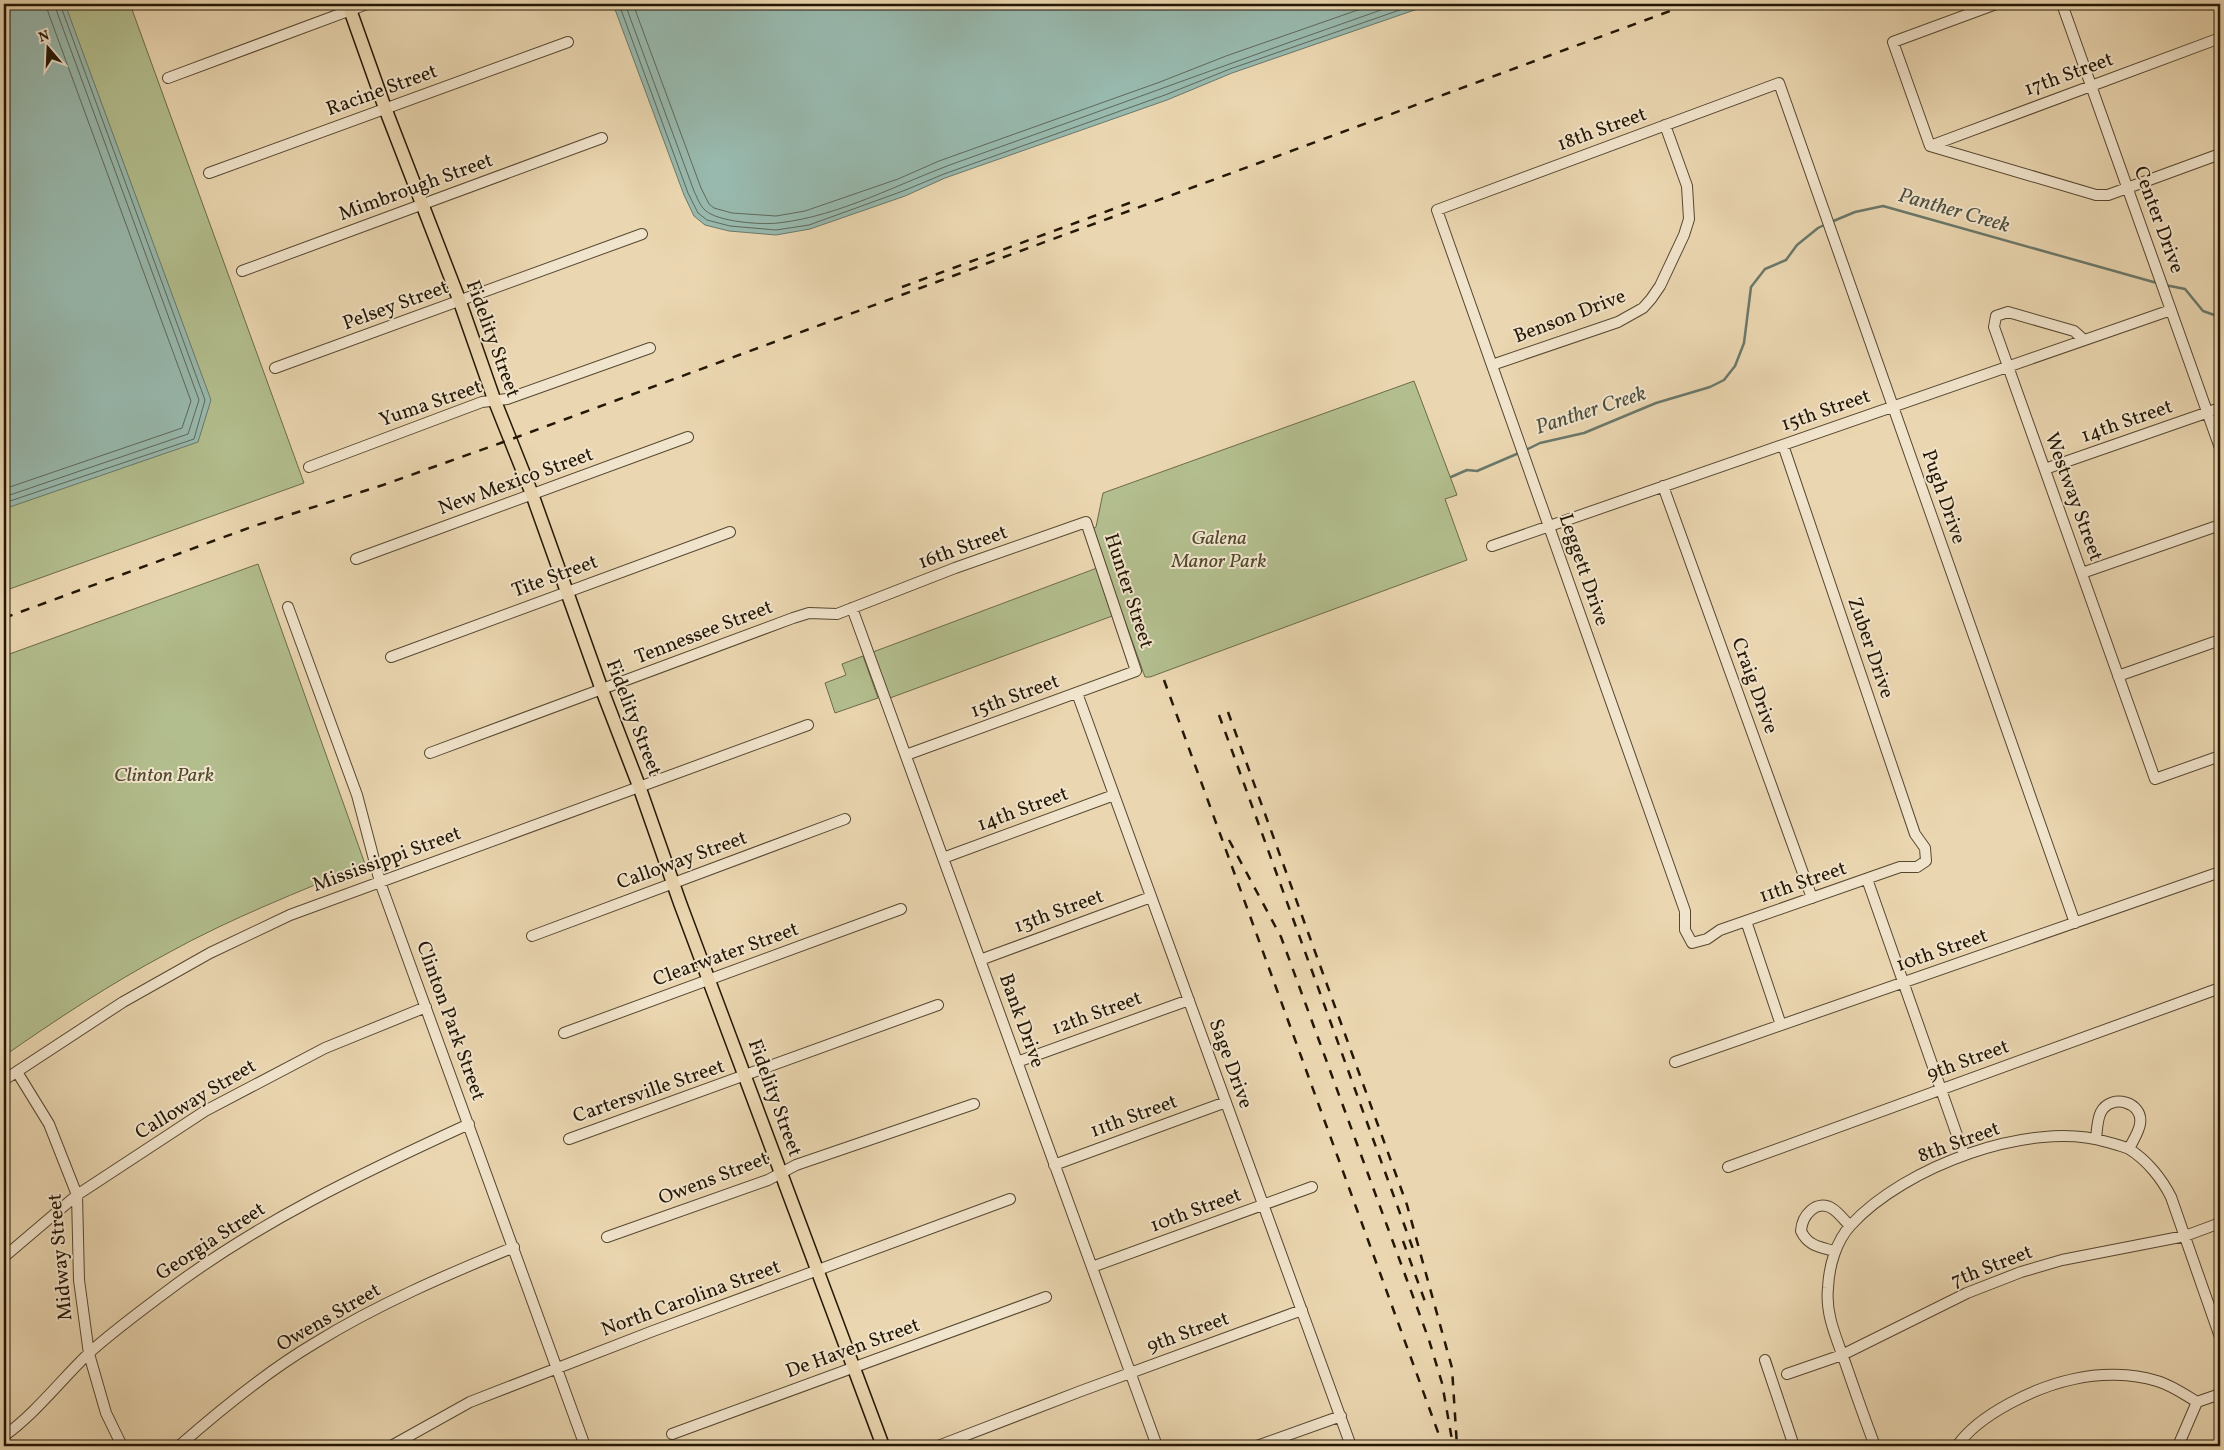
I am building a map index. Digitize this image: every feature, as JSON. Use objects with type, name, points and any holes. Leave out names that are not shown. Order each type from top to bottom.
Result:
[{"type":"main road","name":"Fidelity Street","points":[[349,7],[385,108],[460,302],[494,399],[532,494],[673,883],[883,1446]]},
{"type":"street","points":[[168,78],[349,7],[368,4]]},
{"type":"street","points":[[1996,4],[1893,42],[1930,146],[2096,195],[2108,195],[2220,154]]},
{"type":"street","name":"Center Drive","points":[[2062,4],[2220,448]]},
{"type":"street","name":"17th Street","points":[[1930,146],[2220,38]]},
{"type":"street","name":"Racine Street","points":[[209,173],[568,42]]},
{"type":"street","name":"18th Street","points":[[1437,210],[1779,84]]},
{"type":"street","name":"Pugh Drive","points":[[1779,84],[2075,923]]},
{"type":"street","name":"Benson Drive","points":[[1492,365],[1618,322],[1643,308],[1652,299],[1684,235],[1688,219],[1687,186],[1665,126]]},
{"type":"street","name":"Mimbrough Street","points":[[242,271],[602,138]]},
{"type":"street","name":"Leggett Drive","points":[[1437,210],[1686,911],[1685,930],[1692,943]]},
{"type":"street","name":"Pelsey Street","points":[[275,368],[642,234]]},
{"type":"street","name":"15th Street","points":[[1492,546],[2171,310]]},
{"type":"street","name":"Westway Street","points":[[2084,340],[2074,331],[2008,312],[1996,316],[1994,326],[2155,779],[2220,756]]},
{"type":"street","name":"Yuma Street","points":[[309,467],[494,399],[507,399],[650,348]]},
{"type":"street","name":"14th Street","points":[[2045,469],[2220,408]]},
{"type":"street","name":"New Mexico Street","points":[[356,559],[688,437]]},
{"type":"street","name":"Zuber Drive","points":[[1783,445],[1912,824],[1924,848],[1926,861]]},
{"type":"street","name":"Craig Drive","points":[[1663,486],[1812,898]]},
{"type":"street","name":"16th Street","points":[[852,608],[956,568],[1086,522]]},
{"type":"street","name":"Hunter Street","points":[[1086,522],[1136,672]]},
{"type":"street","points":[[2082,573],[2220,525]]},
{"type":"street","name":"Tite Street","points":[[391,656],[730,532]]},
{"type":"street","name":"Clinton Park Street","points":[[288,607],[357,795],[380,882],[585,1446]]},
{"type":"street","name":"Tennessee Street","points":[[430,753],[793,618],[809,613],[837,614],[852,608]]},
{"type":"street","name":"Bank Drive","points":[[852,608],[1157,1446]]},
{"type":"street","points":[[2118,676],[2220,640]]},
{"type":"street","name":"15th Street","points":[[906,756],[1136,672]]},
{"type":"street","name":"Sage Drive","points":[[1077,693],[1351,1446]]},
{"type":"street","name":"Mississippi Street","points":[[4,1080],[123,1002],[210,953],[290,915],[808,725]]},
{"type":"street","name":"14th Street","points":[[943,858],[1114,795]]},
{"type":"street","name":"Calloway Street","points":[[532,936],[845,819]]},
{"type":"street","name":"11th Street","points":[[1692,943],[1707,939],[1720,930],[1900,867],[1917,867],[1926,861]]},
{"type":"street","name":"10th Street","points":[[1675,1062],[2220,872]]},
{"type":"street","points":[[1866,879],[1964,1155]]},
{"type":"street","name":"13th Street","points":[[980,960],[1151,897]]},
{"type":"street","name":"Clearwater Street","points":[[564,1034],[901,909]]},
{"type":"street","points":[[1746,921],[1781,1025]]},
{"type":"street","name":"9th Street","points":[[1728,1167],[2220,988]]},
{"type":"street","name":"12th Street","points":[[1017,1062],[1189,1000]]},
{"type":"street","name":"Cartersville Street","points":[[569,1139],[938,1005]]},
{"type":"street","name":"Calloway Street","points":[[4,1257],[77,1195],[221,1102],[325,1048],[426,1007]]},
{"type":"street","name":"Midway Street","points":[[17,1072],[49,1124],[77,1195],[79,1280],[89,1354],[106,1413],[122,1446]]},
{"type":"street","points":[[2096,1139],[2099,1114],[2104,1107],[2112,1102],[2121,1100],[2129,1103],[2136,1109],[2140,1117],[2140,1125],[2129,1149],[2161,1178],[2171,1197],[2220,1337]]},
{"type":"street","name":"11th Street","points":[[1054,1165],[1226,1102]]},
{"type":"street","name":"Owens Street","points":[[607,1237],[768,1180],[796,1166],[974,1104]]},
{"type":"street","name":"Georgia Street","points":[[4,1436],[89,1354],[162,1294],[242,1239],[311,1200],[383,1163],[469,1124]]},
{"type":"street","name":"8th Street","points":[[1834,1251],[1850,1226],[1873,1205],[1900,1185],[1964,1155],[2040,1137],[2072,1136],[2096,1139],[2129,1149]]},
{"type":"street","name":"10th Street","points":[[1092,1267],[1312,1187]]},
{"type":"street","name":"North Carolina Street","points":[[391,1446],[470,1402],[1010,1198]]},
{"type":"street","points":[[1850,1226],[1833,1209],[1819,1206],[1805,1216],[1801,1231],[1810,1244],[1834,1251],[1828,1288],[1828,1314],[1875,1446]]},
{"type":"street","name":"7th Street","points":[[1787,1374],[1842,1355],[1950,1301],[2021,1272],[2062,1260],[2185,1236],[2220,1223]]},
{"type":"street","name":"Owens Street","points":[[178,1446],[249,1388],[315,1342],[418,1287],[514,1247]]},
{"type":"street","name":"De Haven Street","points":[[672,1434],[1046,1298]]},
{"type":"street","name":"9th Street","points":[[938,1446],[1086,1389],[1302,1310]]},
{"type":"street","points":[[1765,1360],[1794,1446]]},
{"type":"street","points":[[1957,1446],[1975,1427],[1996,1412],[2036,1391],[2074,1379],[2109,1374],[2157,1380],[2197,1402]]},
{"type":"street","points":[[2178,1446],[2197,1402],[2220,1394]]},
{"type":"street","points":[[1256,1446],[1340,1416]]},
{"type":"green space","points":[[4,4],[130,4],[304,483],[4,591]]},
{"type":"green space","name":"Galena Manor Park","points":[[1414,381],[1457,495],[1445,499],[1467,560],[1150,677],[1145,677],[1092,529],[1096,527],[1103,493]]},
{"type":"green space","name":"Clinton Park","points":[[258,564],[365,864],[265,906],[192,940],[105,989],[4,1056],[4,656]]},
{"type":"green space","points":[[1097,568],[1115,615],[890,698],[873,652]]},
{"type":"green space","points":[[863,656],[878,698],[835,713],[825,683],[846,675],[842,664]]},
{"type":"water","points":[[4,4],[65,4],[211,400],[198,442],[4,509]]},
{"type":"water","points":[[613,4],[1432,4],[1232,73],[1167,100],[945,178],[905,196],[810,229],[776,235],[729,231],[705,225],[694,216],[684,195]]},
{"type":"waterway","name":"Panther Creek","points":[[1831,222],[1855,212],[1883,206],[2157,283]]},
{"type":"waterway","name":"Panther Creek","points":[[1524,451],[1540,443],[1584,433],[1656,403],[1710,387],[1724,380],[1735,366],[1744,343],[1751,287],[1765,269],[1786,260],[1797,245],[1826,224]]},
{"type":"waterway","name":"Panther Creek","points":[[2165,285],[2185,289],[2203,311],[2220,317]]},
{"type":"waterway","name":"Panther Creek","points":[[1451,477],[1467,470],[1477,471],[1519,453]]},
{"type":"railway","points":[[4,618],[254,526],[383,485],[509,440],[1689,4]]},
{"type":"railway","points":[[902,287],[1132,202]]},
{"type":"railway","points":[[1164,680],[1443,1446]]},
{"type":"railway","points":[[1228,712],[1407,1205],[1452,1368],[1457,1446]]},
{"type":"railway","points":[[1219,715],[1413,1249]]},
{"type":"railway","points":[[1229,840],[1281,937],[1429,1340],[1442,1383],[1452,1440]]},
{"type":"railway","points":[[1403,1241],[1427,1307]]}]
